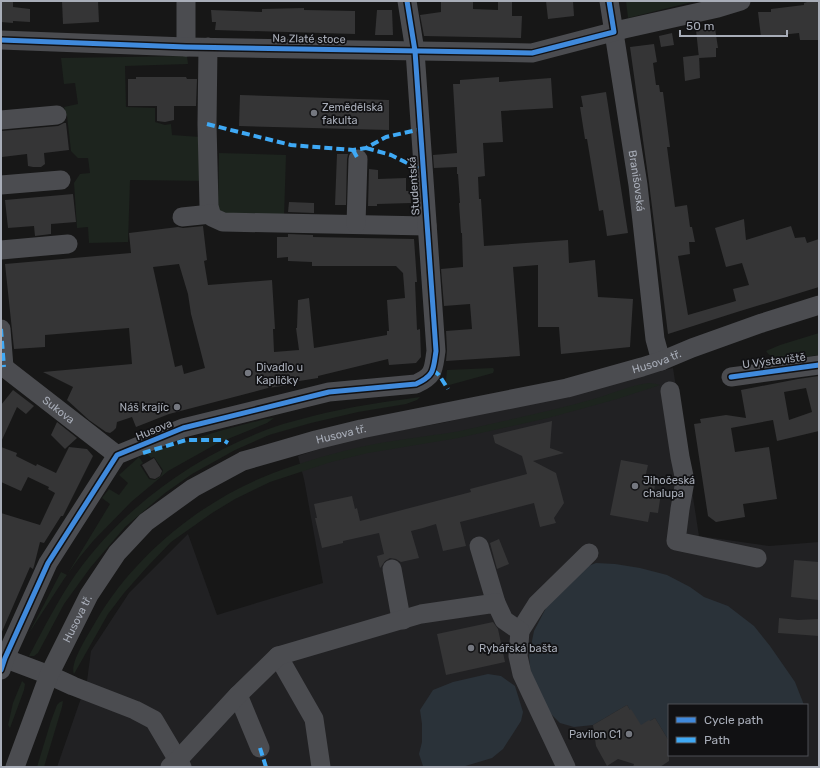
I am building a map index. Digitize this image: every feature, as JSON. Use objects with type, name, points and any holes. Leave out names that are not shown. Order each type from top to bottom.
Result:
[{"type":"street","points":[[186,1],[186,47]]},
{"type":"street","name":"Studentská","points":[[407,1],[415,51],[436,351],[433,370]]},
{"type":"street","name":"Branišovská","points":[[609,1],[638,185],[655,339],[661,361]]},
{"type":"street","name":"Na Zlaté stoce","points":[[1,40],[186,47],[532,53],[718,8],[741,1]]},
{"type":"street","points":[[208,47],[207,139],[209,206],[212,217],[223,222],[427,226]]},
{"type":"street","points":[[1,120],[57,115]]},
{"type":"street","points":[[356,224],[358,159]]},
{"type":"street","points":[[1,186],[61,180]]},
{"type":"street","points":[[182,217],[211,214]]},
{"type":"street","points":[[1,250],[68,244]]},
{"type":"street","name":"Husova tř.","points":[[15,767],[49,676],[89,595],[117,553],[146,522],[193,488],[243,461],[338,434],[567,388],[634,370],[727,335],[819,305]]},
{"type":"street","points":[[1,329],[3,366]]},
{"type":"street","name":"U Výstaviště","points":[[731,377],[819,365]]},
{"type":"street","name":"Sukova","points":[[3,366],[116,456]]},
{"type":"street","name":"Husova","points":[[116,456],[183,428],[329,392],[416,384],[426,379],[433,370]]},
{"type":"street","points":[[670,391],[685,481],[676,542],[757,558]]},
{"type":"street","points":[[116,456],[48,563],[2,661],[49,676],[135,710],[154,720],[177,764],[238,695],[278,656],[421,614],[496,603]]},
{"type":"street","points":[[479,546],[496,603],[504,620],[520,631]]},
{"type":"street","points":[[566,767],[522,674],[518,656],[520,631],[537,604],[589,553]]},
{"type":"street","points":[[392,569],[400,613],[403,620]]},
{"type":"street","points":[[278,656],[314,720],[321,767]]},
{"type":"street","points":[[238,695],[260,748]]},
{"type":"shaded area","points":[[626,1],[696,1],[628,18]]},
{"type":"shaded area","points":[[187,56],[188,64],[125,66],[126,107],[155,108],[155,122],[165,125],[171,124],[172,135],[214,138],[213,181],[130,180],[128,242],[89,243],[88,227],[77,228],[74,183],[80,174],[90,173],[88,158],[78,158],[71,151],[67,116],[64,107],[78,104],[75,83],[64,84],[61,58]]},
{"type":"shaded area","points":[[219,153],[286,155],[284,217],[223,215],[218,209]]},
{"type":"shaded area","points":[[819,333],[819,355],[783,359],[772,357],[766,351],[780,345]]},
{"type":"shaded area","points":[[493,368],[493,373],[442,387],[446,380],[447,370]]},
{"type":"shaded area","points":[[673,368],[699,536],[769,546],[819,542],[819,767],[57,767],[87,681],[91,651],[129,593],[188,534],[217,615],[323,583],[304,479],[298,456],[343,441],[442,423]]},
{"type":"shaded area","points":[[649,383],[660,385],[617,399],[548,418],[458,438],[368,453],[331,462],[270,482],[235,499],[212,513],[171,542],[147,567],[108,614],[74,674],[74,663],[85,640],[111,598],[128,576],[167,537],[189,519],[212,503],[236,490],[284,469],[344,451],[369,445],[466,430],[562,407],[597,398],[629,387]]},
{"type":"shaded area","points":[[420,397],[417,400],[406,404],[358,412],[269,435],[235,450],[192,474],[165,493],[125,527],[90,568],[64,604],[38,653],[34,656],[29,656],[63,594],[76,574],[96,549],[118,525],[142,503],[195,465],[223,449],[253,435],[283,424],[339,410]]},
{"type":"shaded area","points":[[274,418],[267,423],[218,443],[168,471],[131,502],[93,541],[68,574],[110,504],[102,498],[109,489],[119,495],[128,483],[119,475],[139,457],[143,463],[140,465],[149,479],[155,480],[161,476],[163,470],[154,457],[151,458],[147,453],[223,430]]},
{"type":"shaded area","points":[[596,563],[640,568],[667,575],[690,587],[704,597],[728,606],[754,626],[770,646],[795,682],[804,704],[668,704],[668,739],[655,718],[640,727],[627,705],[593,725],[574,727],[560,723],[549,712],[531,676],[529,656],[534,631],[547,606],[578,570]]},
{"type":"shaded area","points":[[61,572],[67,575],[64,579],[29,633]]},
{"type":"shaded area","points":[[488,674],[501,676],[515,686],[523,712],[521,721],[503,749],[492,758],[462,767],[423,766],[419,754],[422,742],[420,710],[433,690],[453,682]]},
{"type":"shaded area","points":[[22,681],[25,684],[24,690],[10,728],[8,725],[13,703]]},
{"type":"shaded area","points":[[63,701],[44,767],[37,767],[57,705]]},
{"type":"building","points":[[1,1],[13,1],[13,7],[30,9],[30,22],[1,22]]},
{"type":"building","points":[[62,1],[98,1],[99,22],[63,24]]},
{"type":"building","points":[[441,1],[473,1],[473,9],[498,10],[498,1],[512,1],[512,16],[522,16],[521,38],[424,36],[420,15],[441,12]]},
{"type":"building","points":[[546,1],[573,1],[574,16],[548,19]]},
{"type":"building","points":[[819,1],[819,40],[800,40],[799,33],[761,37],[758,12],[771,12],[771,9],[804,5],[804,3]]},
{"type":"building","points":[[304,8],[304,10],[355,11],[355,34],[215,30],[216,22],[212,22],[211,10],[262,12],[262,9]]},
{"type":"building","points":[[377,10],[392,10],[393,35],[375,35]]},
{"type":"building","points":[[715,28],[718,48],[716,48],[716,57],[699,58],[696,30]]},
{"type":"building","points":[[672,33],[674,45],[661,47],[659,36]]},
{"type":"building","points":[[654,44],[657,62],[653,63],[656,85],[659,85],[660,92],[663,92],[670,147],[667,147],[675,207],[687,205],[690,227],[692,227],[695,242],[689,242],[690,254],[678,256],[688,315],[736,301],[733,289],[749,285],[742,263],[726,267],[715,228],[744,219],[746,240],[791,226],[795,238],[805,237],[807,243],[819,239],[819,287],[668,334],[630,47]]},
{"type":"building","points":[[699,55],[700,78],[685,81],[683,57]]},
{"type":"building","points":[[136,77],[186,77],[187,79],[197,79],[196,106],[174,106],[174,120],[165,122],[157,121],[157,106],[128,106],[128,79],[136,79]]},
{"type":"building","points":[[499,77],[499,82],[551,78],[553,108],[501,111],[503,142],[483,143],[485,176],[478,177],[484,246],[568,240],[569,263],[595,260],[598,297],[633,299],[630,347],[561,354],[559,327],[538,327],[538,265],[513,267],[520,356],[446,361],[446,331],[472,329],[470,304],[444,306],[441,269],[463,267],[458,174],[457,167],[434,168],[433,155],[457,153],[453,84],[460,84],[460,80]]},
{"type":"building","points":[[606,92],[628,233],[607,236],[603,210],[599,211],[580,107],[583,107],[581,96]]},
{"type":"building","name":"Zemědělská fakulta","points":[[240,95],[389,100],[389,130],[239,126]]},
{"type":"building","points":[[66,123],[69,150],[44,153],[45,164],[41,167],[28,166],[27,154],[2,157],[1,131],[58,126]]},
{"type":"building","points":[[337,154],[348,154],[346,205],[335,205]]},
{"type":"building","points":[[369,169],[378,170],[378,179],[406,178],[406,191],[410,191],[411,203],[377,204],[377,206],[368,206]]},
{"type":"building","points":[[73,194],[76,222],[51,224],[51,234],[35,236],[34,226],[8,228],[5,200]]},
{"type":"building","points":[[289,202],[314,203],[314,213],[288,212]]},
{"type":"building","points":[[203,226],[207,260],[204,261],[208,285],[272,280],[275,329],[273,329],[274,352],[299,350],[296,328],[298,300],[309,298],[314,348],[387,335],[387,331],[389,331],[387,300],[405,298],[403,273],[396,266],[312,266],[312,262],[288,261],[288,257],[277,258],[277,237],[288,237],[288,234],[313,235],[313,237],[414,239],[417,282],[415,282],[417,330],[420,329],[421,357],[416,363],[389,365],[388,359],[318,376],[318,378],[287,383],[288,385],[268,388],[169,414],[136,427],[132,417],[117,422],[116,428],[113,431],[110,433],[106,432],[89,420],[67,400],[73,387],[43,372],[132,364],[129,328],[45,335],[45,347],[14,349],[5,264],[131,253],[129,233],[178,227]],"holes":[[[179,264],[188,294],[191,314],[205,368],[184,374],[182,365],[175,367],[153,267]]]},
{"type":"building","points":[[819,376],[819,431],[777,441],[773,420],[731,428],[735,452],[769,447],[777,499],[743,504],[745,517],[716,522],[708,516],[694,424],[701,423],[700,419],[726,415],[746,418],[741,390]],"holes":[[[806,388],[812,412],[789,420],[784,392]]]},
{"type":"building","points":[[13,390],[34,406],[26,414],[17,407],[1,442],[1,405]]},
{"type":"building","points":[[552,421],[550,448],[564,453],[533,461],[556,473],[564,503],[554,518],[556,523],[540,527],[534,503],[460,522],[466,546],[443,551],[436,524],[411,531],[419,558],[401,562],[390,558],[385,561],[380,568],[377,556],[384,554],[379,533],[343,541],[343,543],[322,548],[315,518],[317,518],[314,504],[352,496],[360,521],[471,492],[470,489],[527,474],[522,456],[495,443],[493,435]]},
{"type":"building","points":[[57,422],[77,438],[65,449],[51,435]]},
{"type":"building","points":[[1,447],[17,453],[16,456],[36,466],[37,464],[56,473],[69,447],[87,449],[93,456],[63,516],[61,516],[44,543],[40,542],[33,569],[30,567],[1,634],[1,513],[40,525],[55,493],[48,489],[49,487],[28,477],[21,491],[1,482]]},
{"type":"building","points":[[154,458],[162,471],[160,476],[155,479],[150,478],[142,465]]},
{"type":"building","name":"Jihočeská chalupa","points":[[621,460],[648,465],[645,478],[656,480],[654,491],[661,493],[658,513],[650,512],[648,522],[610,515]]},
{"type":"building","points":[[499,539],[509,564],[497,569],[490,543]]},
{"type":"building","points":[[794,560],[819,562],[819,600],[791,597]]},
{"type":"building","points":[[779,618],[798,620],[819,619],[819,636],[778,633]]},
{"type":"building","name":"Rybářská bašta","points":[[493,622],[498,629],[505,662],[446,675],[437,634]]},
{"type":"building","name":"Pavilon C1","points":[[627,705],[641,725],[655,718],[668,739],[669,761],[660,767],[633,767],[634,764],[618,759],[607,766],[596,746],[593,725]]},
{"type":"marked path","points":[[207,124],[291,145],[353,150],[366,148],[386,137],[421,129]]},
{"type":"marked path","points":[[366,148],[391,155],[423,171]]},
{"type":"marked path","points":[[353,150],[358,159]]},
{"type":"marked path","points":[[1,329],[4,367]]},
{"type":"marked path","points":[[433,370],[439,375],[448,389]]},
{"type":"marked path","points":[[143,453],[186,440],[223,440],[228,443]]},
{"type":"marked path","points":[[260,748],[266,767]]},
{"type":"cycle path","points":[[1,670],[48,563],[117,455],[183,428],[329,392],[416,384],[430,375],[436,351],[415,51],[407,1]]},
{"type":"cycle path","points":[[1,40],[186,47],[532,53],[614,32],[609,1]]},
{"type":"cycle path","points":[[731,377],[819,365]]},
{"type":"place","name":"Zemědělská fakulta","points":[[314,113]]},
{"type":"place","name":"Divadlo u Kapličky","points":[[248,373]]},
{"type":"place","name":"Náš krajíc","points":[[177,407]]},
{"type":"place","name":"Jihočeská chalupa","points":[[635,486]]},
{"type":"place","name":"Rybářská bašta","points":[[471,648]]},
{"type":"place","name":"Pavilon C1","points":[[629,734]]}]
